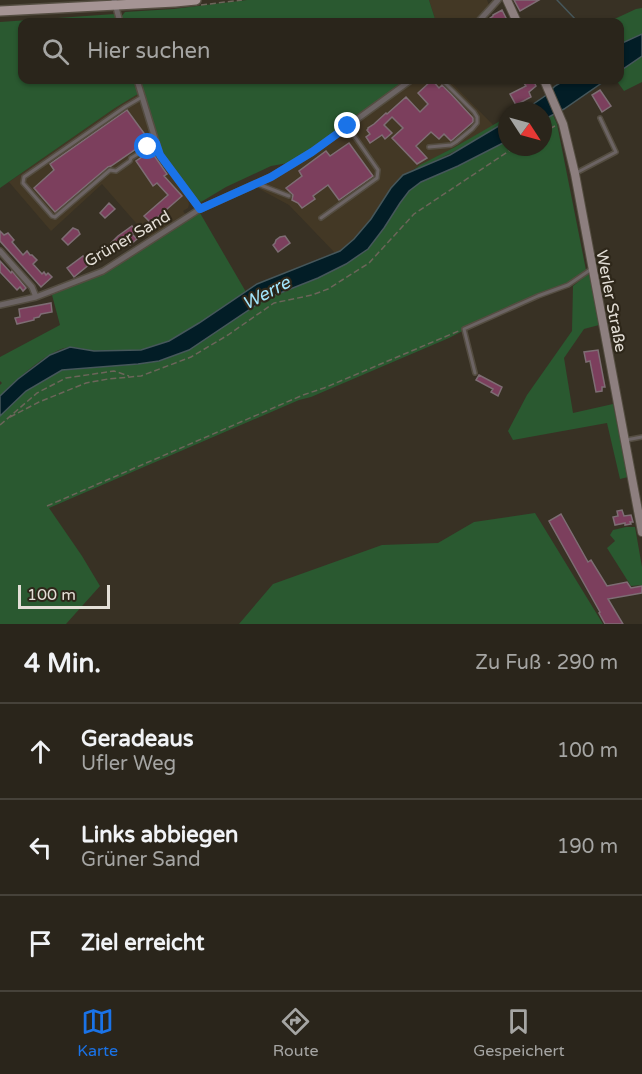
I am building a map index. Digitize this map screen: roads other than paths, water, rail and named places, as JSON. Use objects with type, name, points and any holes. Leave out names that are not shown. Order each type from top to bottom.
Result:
[{"type":"main road","points":[[0,11],[196,0]]},
{"type":"main road","points":[[507,0],[515,18]]},
{"type":"main road","name":"Werler Straße","points":[[546,84],[563,124],[575,174],[642,532]]},
{"type":"street","points":[[482,18],[498,0]]},
{"type":"street","points":[[115,3],[119,18]]},
{"type":"street","points":[[137,84],[160,155],[200,209]]},
{"type":"street","name":"Grüner Sand","points":[[0,305],[36,297],[103,271],[200,209],[271,177],[302,158],[406,84]]},
{"type":"street","points":[[0,251],[32,287],[36,297]]},
{"type":"lane","points":[[429,147],[451,145],[477,123],[474,112],[446,84]]},
{"type":"lane","points":[[142,97],[125,106],[24,177],[23,183],[55,217],[110,170],[116,171],[131,158],[156,143]]},
{"type":"lane","points":[[575,174],[616,152],[600,118]]},
{"type":"lane","points":[[321,218],[377,177],[378,170],[348,126]]},
{"type":"lane","points":[[256,183],[289,196]]},
{"type":"lane","points":[[476,373],[464,329],[568,285],[592,269]]},
{"type":"lane","points":[[624,440],[642,437]]},
{"type":"water","points":[[642,34],[642,56],[624,68],[624,42]]},
{"type":"water","points":[[558,84],[600,84],[552,115],[552,102],[536,102]]},
{"type":"water","name":"Werre","points":[[498,126],[498,146],[421,182],[409,191],[368,249],[346,264],[265,299],[189,350],[159,361],[62,370],[26,391],[0,416],[0,396],[50,355],[70,347],[94,351],[141,350],[169,341],[257,284],[340,251],[371,219],[391,188],[403,175],[450,155]]},
{"type":"waterway","points":[[557,0],[574,18]]}]
